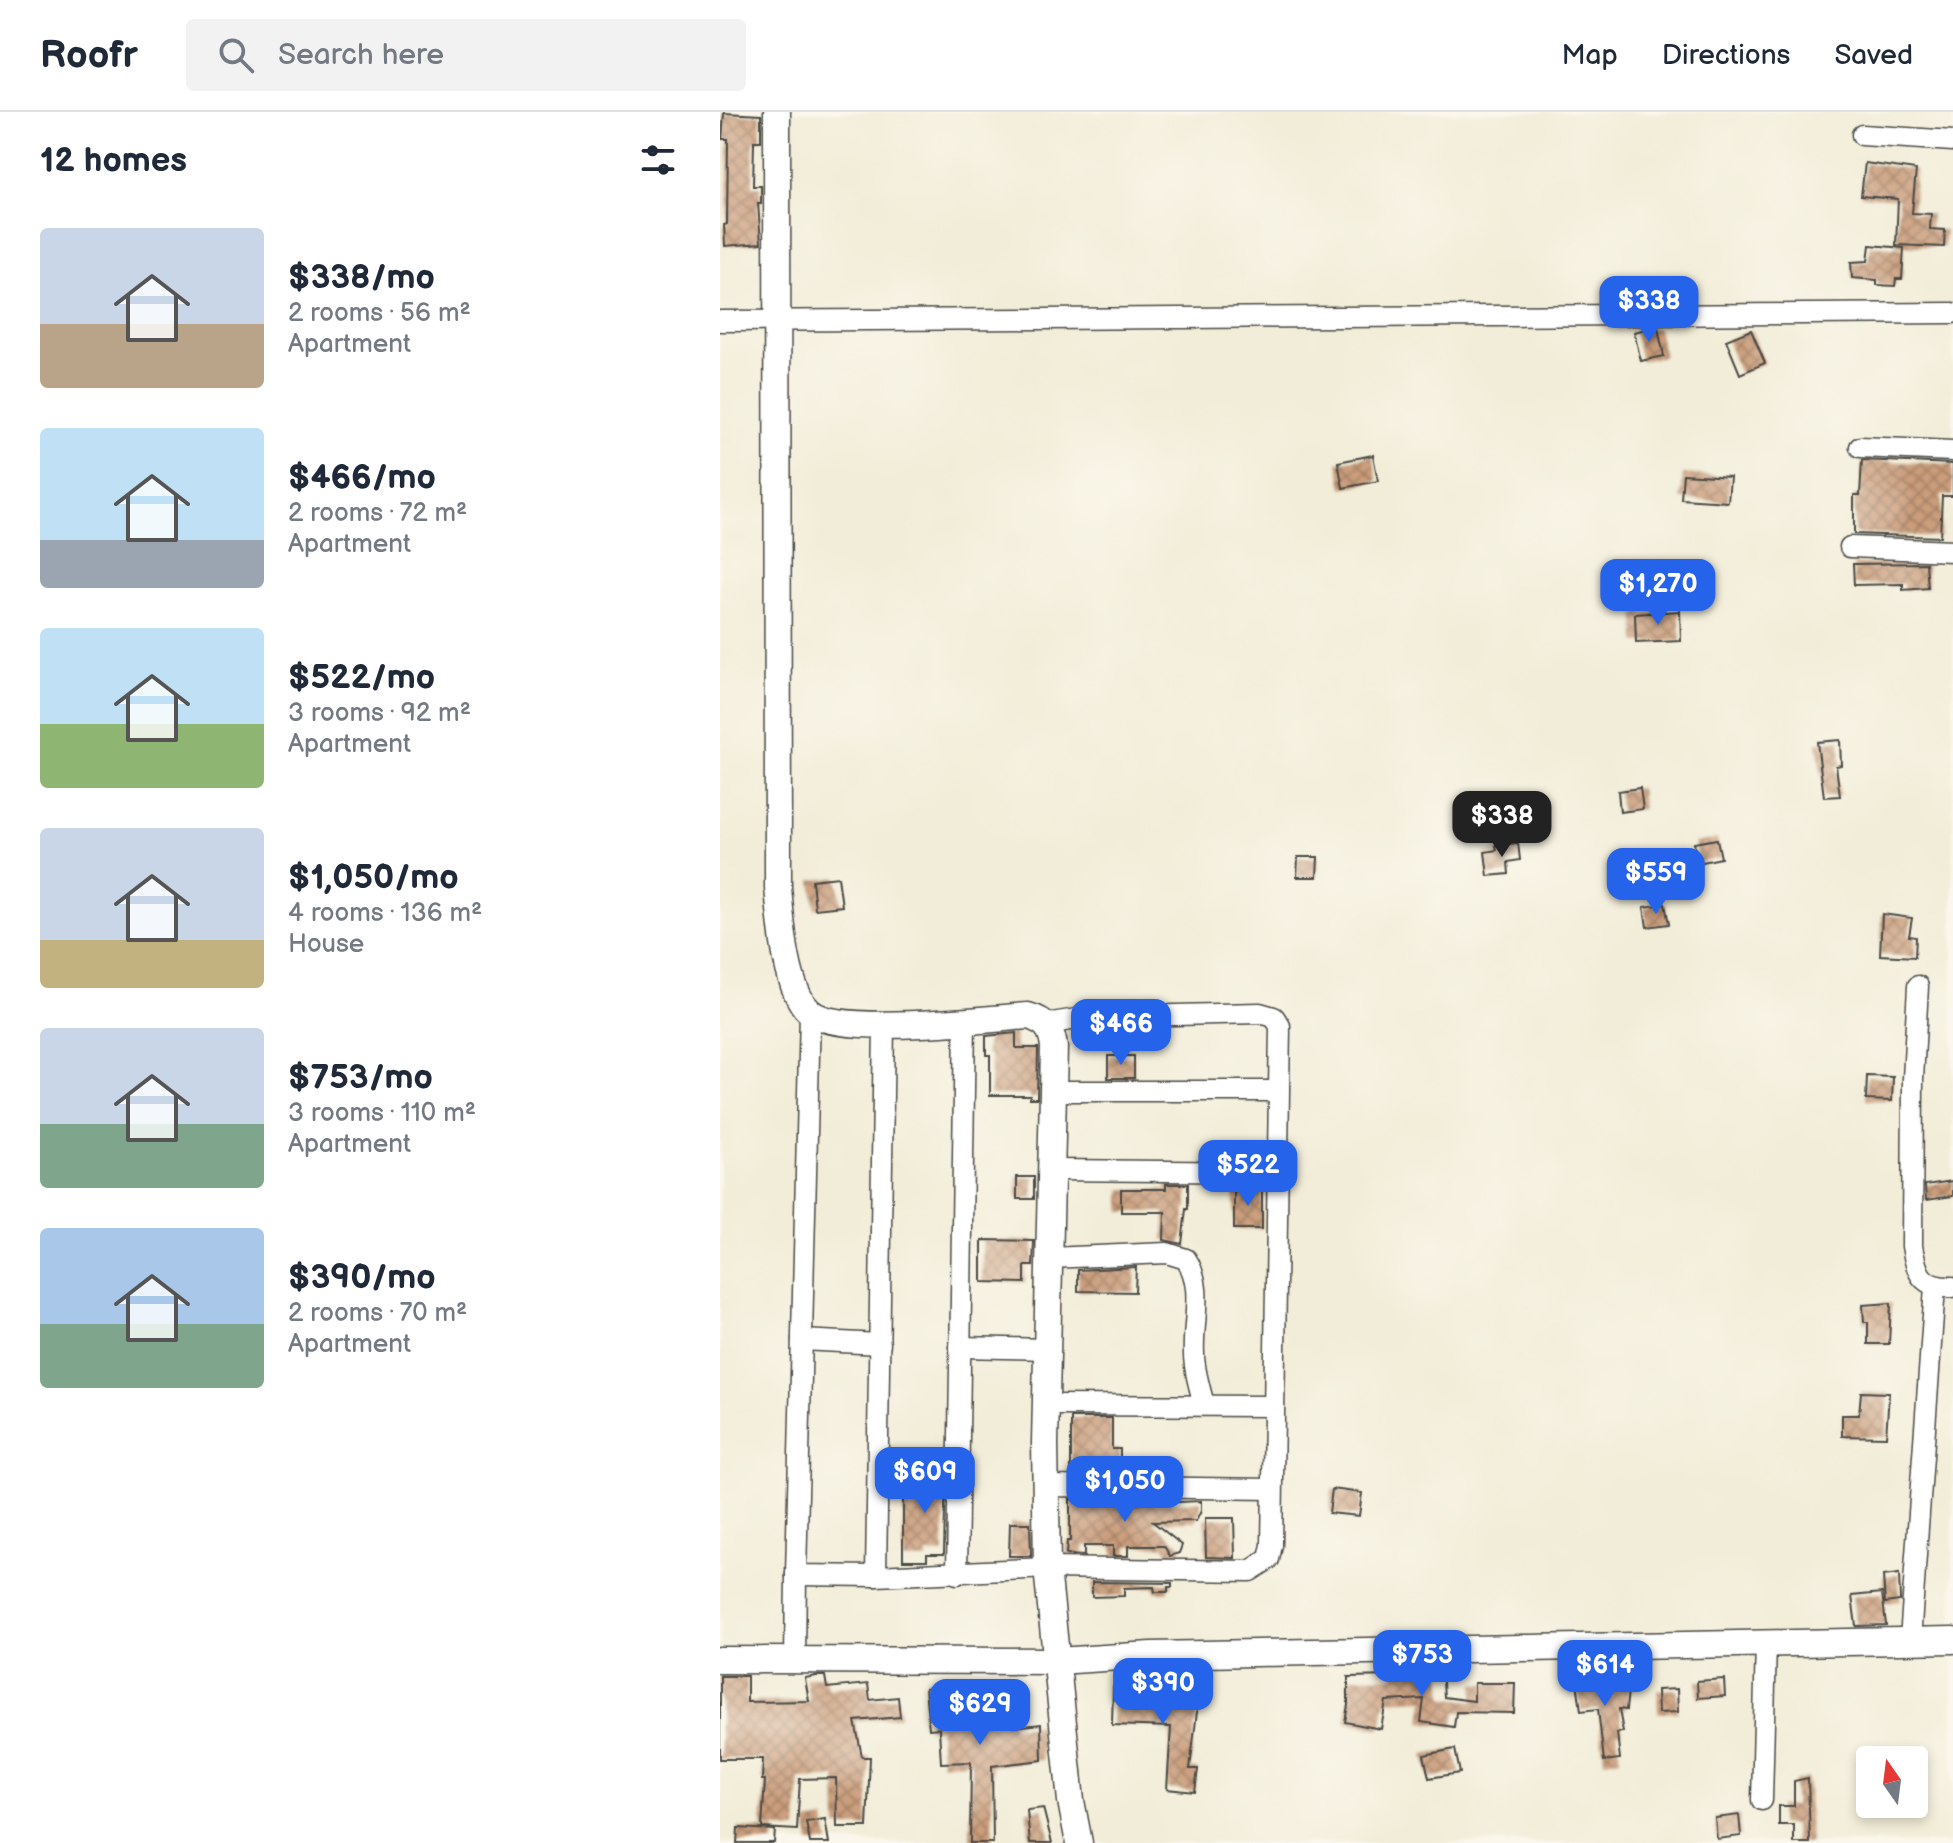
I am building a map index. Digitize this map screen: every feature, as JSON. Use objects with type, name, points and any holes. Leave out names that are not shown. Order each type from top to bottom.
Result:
[{"type":"street","points":[[777,112],[778,887],[782,938],[800,1001],[810,1013],[827,1020],[884,1024],[1028,1016],[1041,1020],[1052,1032],[1045,1486],[1047,1568],[1071,1801],[1079,1843]]},
{"type":"street","points":[[1862,135],[1953,141]]},
{"type":"street","points":[[720,321],[1953,313]]},
{"type":"street","points":[[1860,447],[1953,451]]},
{"type":"street","points":[[1850,547],[1953,551]]},
{"type":"street","points":[[1910,1640],[1944,1287],[1924,1280],[1918,1272],[1911,1234],[1918,986]]},
{"type":"street","points":[[795,1660],[810,1013]]},
{"type":"street","points":[[796,1575],[957,1574],[1047,1568],[1250,1571],[1269,1559],[1272,1545],[1280,1026],[1274,1017],[1260,1013],[1090,1017],[1045,1024]]},
{"type":"street","points":[[957,1574],[965,1020]]},
{"type":"street","points":[[876,1576],[884,1024]]},
{"type":"street","points":[[1053,1091],[1278,1091]]},
{"type":"street","points":[[1051,1170],[1277,1172]]},
{"type":"street","points":[[1049,1258],[1167,1253],[1186,1259],[1196,1278],[1193,1351],[1204,1405]]},
{"type":"street","points":[[802,1340],[880,1344]]},
{"type":"street","points":[[960,1347],[1047,1349]]},
{"type":"street","points":[[1046,1405],[1273,1406]]},
{"type":"street","points":[[1045,1486],[1272,1489]]},
{"type":"street","points":[[720,1660],[1057,1661],[1151,1655],[1953,1640]]},
{"type":"street","points":[[1762,1800],[1766,1643]]},
{"type":"building","points":[[724,113],[761,115],[761,141],[754,141],[753,186],[761,186],[761,203],[758,203],[761,243],[725,246],[728,139],[722,139]]},
{"type":"building","points":[[1865,163],[1916,170],[1912,213],[1931,214],[1930,229],[1945,230],[1944,247],[1896,245],[1898,199],[1861,196]]},
{"type":"building","points":[[1870,245],[1904,248],[1902,279],[1896,279],[1895,286],[1877,285],[1877,280],[1852,278],[1851,262],[1868,261]]},
{"type":"building","points":[[1658,328],[1664,356],[1641,361],[1634,332]]},
{"type":"building","points":[[1751,330],[1765,363],[1740,374],[1726,340]]},
{"type":"building","points":[[1373,455],[1378,481],[1343,488],[1338,462]]},
{"type":"building","points":[[1862,460],[1953,464],[1953,496],[1942,496],[1940,537],[1854,534],[1854,495],[1860,495]]},
{"type":"building","points":[[1683,474],[1730,477],[1728,502],[1681,499]]},
{"type":"building","points":[[1926,563],[1928,588],[1903,590],[1903,584],[1854,585],[1853,564]]},
{"type":"building","points":[[1680,611],[1681,641],[1636,643],[1635,614]]},
{"type":"building","points":[[1840,740],[1841,765],[1836,766],[1840,796],[1824,797],[1817,742]]},
{"type":"building","points":[[1640,788],[1643,809],[1620,812],[1618,791]]},
{"type":"building","points":[[1717,839],[1721,858],[1698,863],[1694,843]]},
{"type":"building","points":[[1518,843],[1520,860],[1508,862],[1509,874],[1488,876],[1485,852],[1497,850],[1496,845]]},
{"type":"building","points":[[1298,857],[1318,857],[1317,877],[1297,877]]},
{"type":"building","points":[[838,877],[842,906],[815,909],[812,880]]},
{"type":"building","points":[[1665,904],[1669,924],[1647,927],[1644,907]]},
{"type":"building","points":[[1882,914],[1912,918],[1909,936],[1916,937],[1915,957],[1880,955]]},
{"type":"building","points":[[1016,1033],[1016,1048],[1038,1048],[1037,1098],[1030,1098],[1030,1095],[990,1095],[990,1055],[986,1055],[986,1036]]},
{"type":"building","points":[[1108,1056],[1134,1056],[1134,1078],[1108,1078]]},
{"type":"building","points":[[1867,1076],[1893,1077],[1892,1101],[1866,1100]]},
{"type":"building","points":[[1017,1177],[1034,1177],[1034,1199],[1017,1199]]},
{"type":"building","points":[[1953,1181],[1953,1196],[1926,1200],[1925,1185]]},
{"type":"building","points":[[1166,1184],[1188,1184],[1188,1209],[1182,1244],[1164,1240],[1165,1212],[1121,1212],[1121,1189],[1166,1189]]},
{"type":"building","points":[[1234,1188],[1262,1188],[1262,1229],[1234,1229]]},
{"type":"building","points":[[982,1240],[1034,1241],[1033,1266],[1025,1266],[1025,1283],[982,1282]]},
{"type":"building","points":[[1136,1267],[1135,1292],[1078,1291],[1078,1270]]},
{"type":"building","points":[[1891,1303],[1889,1344],[1868,1344],[1868,1322],[1864,1322],[1863,1305]]},
{"type":"building","points":[[1861,1392],[1889,1393],[1886,1437],[1842,1436],[1842,1415],[1859,1415]]},
{"type":"building","points":[[1071,1418],[1112,1418],[1112,1449],[1120,1449],[1120,1464],[1135,1465],[1135,1474],[1071,1473]]},
{"type":"building","points":[[933,1462],[946,1463],[944,1554],[927,1554],[927,1560],[903,1560],[903,1486],[914,1486],[918,1470],[932,1473]]},
{"type":"building","points":[[1332,1489],[1362,1493],[1359,1516],[1329,1513]]},
{"type":"building","points":[[1070,1499],[1135,1500],[1135,1504],[1201,1501],[1201,1511],[1196,1521],[1153,1522],[1182,1545],[1179,1553],[1170,1556],[1164,1546],[1128,1546],[1128,1556],[1113,1556],[1113,1546],[1084,1546],[1084,1556],[1066,1555],[1067,1541],[1070,1541]]},
{"type":"building","points":[[1205,1518],[1234,1518],[1235,1558],[1206,1557]]},
{"type":"building","points":[[1010,1523],[1030,1523],[1031,1556],[1009,1556]]},
{"type":"building","points":[[1899,1574],[1900,1601],[1885,1603],[1883,1576]]},
{"type":"building","points":[[1092,1582],[1172,1583],[1172,1587],[1168,1587],[1168,1592],[1155,1592],[1154,1587],[1124,1588],[1124,1596],[1092,1597]]},
{"type":"building","points":[[1882,1593],[1886,1625],[1856,1626],[1852,1596]]},
{"type":"building","points":[[1442,1669],[1444,1697],[1474,1701],[1474,1683],[1515,1683],[1514,1713],[1456,1712],[1454,1727],[1421,1722],[1424,1699],[1386,1701],[1381,1729],[1345,1722],[1348,1677],[1394,1676],[1394,1672]]},
{"type":"building","points":[[1576,1674],[1629,1680],[1626,1710],[1619,1709],[1623,1732],[1617,1733],[1620,1759],[1604,1761],[1598,1709],[1581,1711]]},
{"type":"building","points":[[720,1676],[747,1676],[747,1702],[809,1701],[805,1678],[816,1676],[825,1676],[827,1688],[868,1684],[870,1700],[898,1697],[900,1717],[855,1721],[862,1757],[870,1757],[867,1827],[837,1827],[836,1778],[800,1779],[797,1830],[762,1828],[763,1759],[720,1759]]},
{"type":"building","points":[[1724,1679],[1725,1696],[1698,1698],[1697,1681]]},
{"type":"building","points":[[945,1686],[946,1691],[965,1690],[967,1709],[1008,1700],[1013,1727],[1041,1724],[1042,1760],[992,1766],[993,1843],[970,1843],[971,1762],[941,1763],[939,1728],[929,1729],[925,1688]]},
{"type":"building","points":[[1113,1687],[1152,1688],[1199,1695],[1190,1769],[1198,1769],[1195,1792],[1167,1789],[1171,1727],[1112,1725]]},
{"type":"building","points":[[1677,1689],[1678,1712],[1658,1713],[1657,1690]]},
{"type":"building","points":[[1455,1749],[1460,1773],[1429,1778],[1424,1755]]},
{"type":"building","points":[[1808,1778],[1810,1843],[1794,1843],[1794,1825],[1779,1825],[1779,1806],[1794,1806],[1794,1781]]},
{"type":"building","points":[[1043,1808],[1052,1843],[1030,1843],[1027,1810]]},
{"type":"building","points":[[1739,1815],[1741,1836],[1717,1839],[1715,1818]]},
{"type":"building","points":[[825,1819],[829,1843],[810,1843],[806,1822]]},
{"type":"building","points":[[738,1828],[775,1830],[774,1843],[737,1843]]}]
